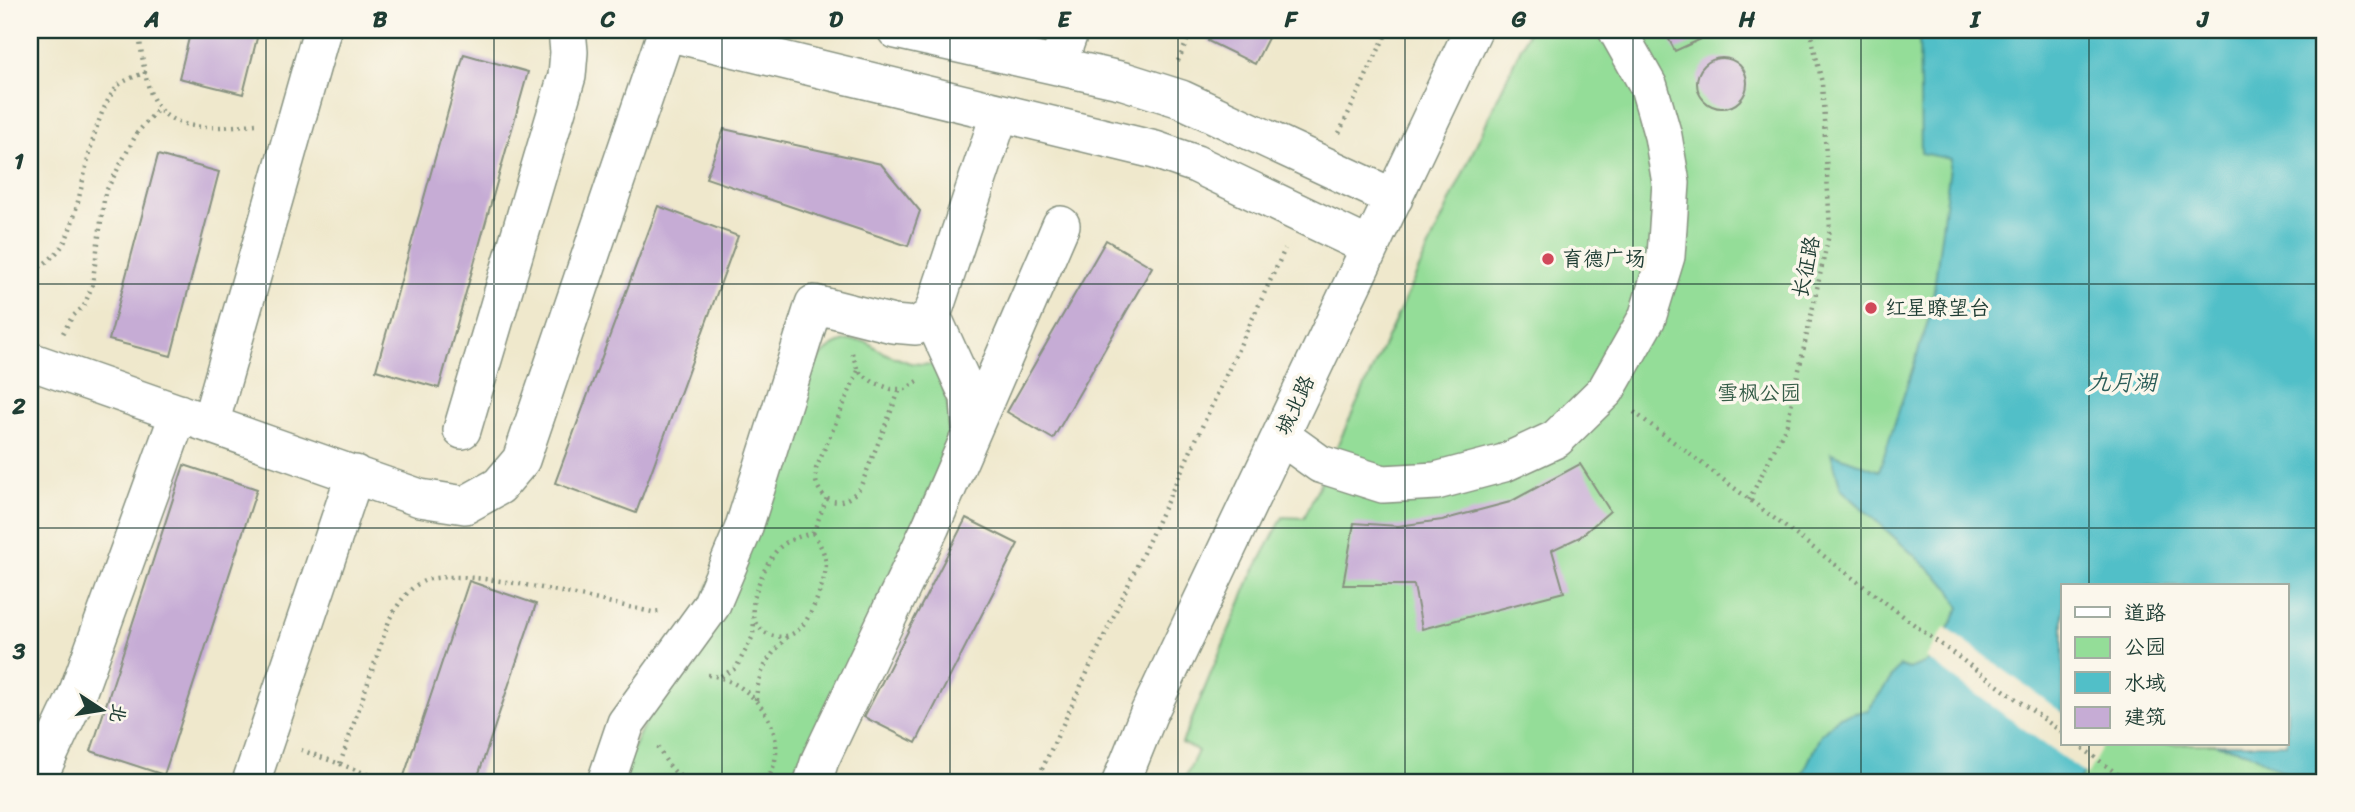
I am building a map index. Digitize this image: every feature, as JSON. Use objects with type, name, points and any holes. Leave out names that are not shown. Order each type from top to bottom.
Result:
[{"type":"street","points":[[36,782],[76,697],[195,418],[295,123],[322,30]]},
{"type":"street","points":[[462,430],[567,76],[567,30]]},
{"type":"street","points":[[896,30],[940,35],[1124,81],[1181,99],[1394,198]]},
{"type":"street","points":[[1057,66],[1070,30]]},
{"type":"street","name":"城北路","points":[[1121,782],[1148,715],[1472,30]]},
{"type":"street","points":[[1281,436],[1320,464],[1383,484],[1436,481],[1504,464],[1556,439],[1606,390],[1647,318],[1666,256],[1671,184],[1663,136],[1649,87],[1617,30]]},
{"type":"street","points":[[40,365],[421,498],[465,505],[499,486],[521,460],[667,31],[1154,150],[1196,164],[1370,247]]},
{"type":"street","points":[[932,96],[940,35]]},
{"type":"street","points":[[606,782],[626,723],[711,606],[743,530],[814,304],[892,324],[916,326],[932,316],[1000,113]]},
{"type":"street","points":[[819,775],[931,526],[1061,225]]},
{"type":"street","points":[[932,316],[969,397],[971,430]]},
{"type":"street","points":[[251,782],[355,474]]},
{"type":"path","points":[[138,30],[151,94],[159,108],[171,118],[205,128],[277,121],[295,123]]},
{"type":"path","points":[[1324,165],[1388,30]]},
{"type":"path","name":"长征路","points":[[1749,500],[1787,424],[1830,230],[1822,83],[1810,30]]},
{"type":"path","points":[[30,277],[52,259],[66,240],[103,111],[118,86],[146,72]]},
{"type":"path","points":[[40,365],[72,317],[84,306],[92,286],[105,193],[137,133],[159,108]]},
{"type":"path","points":[[1036,782],[1301,214]]},
{"type":"path","points":[[853,314],[852,355],[858,371],[873,382],[891,389],[905,389],[952,361]]},
{"type":"path","points":[[858,371],[816,469],[817,486],[827,498],[839,502],[851,499],[860,488],[900,389]]},
{"type":"path","points":[[1606,390],[1928,635],[2061,732]]},
{"type":"path","points":[[813,533],[827,498]]},
{"type":"path","points":[[719,676],[736,668],[753,636],[753,600],[767,561],[790,539],[813,533]]},
{"type":"path","points":[[765,782],[774,764],[776,746],[771,725],[756,700],[757,680],[772,653],[800,628],[814,605],[824,578],[827,554],[813,533]]},
{"type":"path","points":[[340,764],[390,618],[402,598],[422,581],[452,576],[491,579],[652,612],[711,606]]},
{"type":"path","points":[[754,620],[763,632],[774,638],[788,636]]},
{"type":"path","points":[[266,738],[369,775],[367,782]]},
{"type":"path","points":[[2080,746],[2127,781]]},
{"type":"green space","name":"雪枫公园","points":[[1529,30],[2325,30],[2325,782],[1183,782],[1198,751],[1182,743],[1251,577],[1283,517],[1304,518]]},
{"type":"green space","points":[[850,340],[867,342],[884,353],[910,363],[933,365],[947,399],[949,433],[945,458],[818,728],[788,782],[617,782],[808,372],[826,351],[836,344]]},
{"type":"water","name":"九月湖","points":[[1919,30],[2325,30],[2325,782],[2302,782],[2248,752],[2223,746],[2288,746],[2288,584],[2061,584],[2061,746],[2100,746],[2079,782],[1799,782],[1821,734],[1839,717],[1868,710],[1900,666],[1909,669],[1929,661],[1960,608],[1949,587],[1841,489],[1831,453],[1879,471],[1931,312],[1951,159],[1921,153]]},
{"type":"pier","points":[[1945,627],[2061,712],[2061,746],[2103,746],[2087,775],[1926,658]]},
{"type":"building","points":[[191,30],[259,30],[243,94],[179,78]]},
{"type":"building","points":[[1214,30],[1272,30],[1255,64],[1208,41]]},
{"type":"building","points":[[1664,30],[1721,30],[1675,51]]},
{"type":"building","points":[[464,54],[528,72],[439,388],[376,370]]},
{"type":"building","points":[[1722,58],[1739,66],[1747,83],[1739,100],[1722,108],[1705,100],[1697,83],[1705,66]]},
{"type":"building","points":[[724,129],[881,164],[920,211],[908,246],[706,178]]},
{"type":"building","points":[[158,155],[219,172],[171,356],[109,340]]},
{"type":"building","points":[[658,206],[738,236],[636,513],[555,483]]},
{"type":"building","points":[[1106,240],[1152,267],[1053,439],[1007,412]]},
{"type":"building","points":[[1580,464],[1610,511],[1580,537],[1552,550],[1564,592],[1422,629],[1414,585],[1343,585],[1354,523],[1398,526],[1442,520],[1510,502]]},
{"type":"building","points":[[184,465],[257,489],[164,775],[91,751]]},
{"type":"building","points":[[966,518],[1018,544],[916,743],[864,717]]},
{"type":"building","points":[[469,581],[536,604],[476,782],[402,782]]},
{"type":"place","name":"育德广场","points":[[1548,259]]},
{"type":"place","name":"红星瞭望台","points":[[1871,308]]}]
